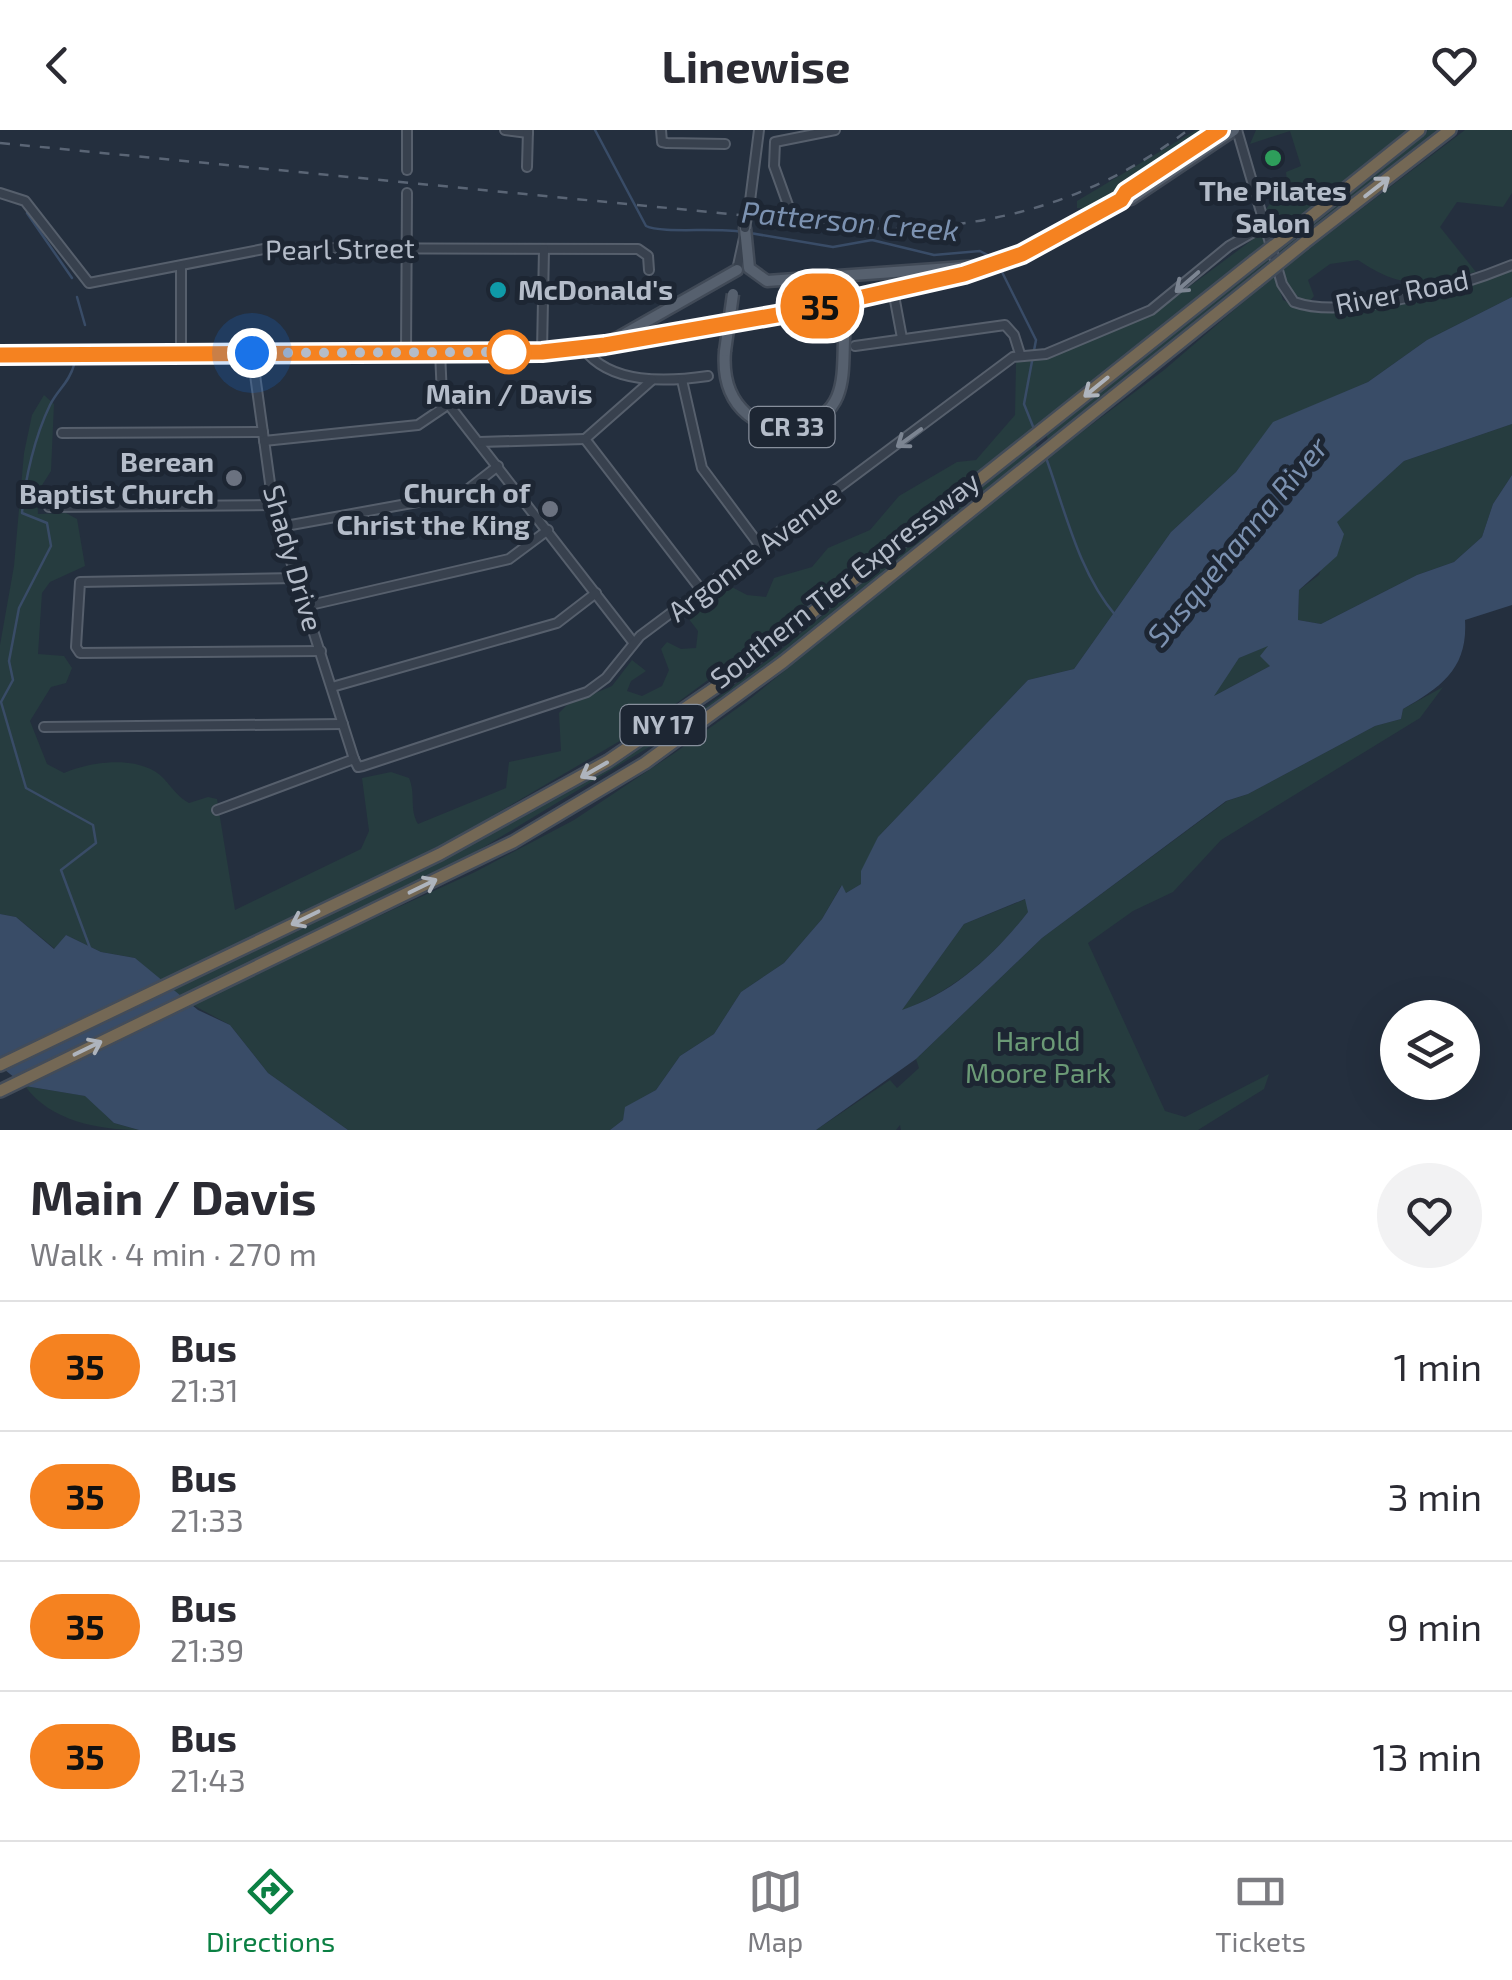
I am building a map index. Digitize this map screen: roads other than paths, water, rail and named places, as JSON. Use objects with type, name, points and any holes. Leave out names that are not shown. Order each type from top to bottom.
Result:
[{"type":"highway","name":"Southern Tier Expressway","points":[[0,1066],[517,815],[608,761],[736,674],[1419,130]]},
{"type":"highway","name":"Southern Tier Expressway","points":[[0,1091],[513,842],[644,763],[727,706],[1450,130]]},
{"type":"main road","points":[[1121,200],[1126,192],[1220,130]]},
{"type":"main road","points":[[0,355],[542,352],[605,345],[805,310],[1003,262],[1121,200],[1131,199],[1236,130]]},
{"type":"main road","points":[[746,228],[744,253],[750,268],[767,281],[990,267]]},
{"type":"main road","points":[[605,345],[737,270]]},
{"type":"main road","name":"CR 33","points":[[737,270],[725,350],[727,385],[740,408],[762,423],[787,428],[812,422],[835,403],[845,374],[843,338],[851,300]]},
{"type":"main road","points":[[805,310],[828,319],[843,338]]},
{"type":"street","points":[[407,130],[407,170]]},
{"type":"street","points":[[506,130],[528,131],[527,168]]},
{"type":"street","points":[[661,130],[662,142],[726,144]]},
{"type":"street","points":[[746,228],[759,130]]},
{"type":"street","points":[[788,206],[774,166],[776,142],[835,130]]},
{"type":"street","name":"River Road","points":[[1236,130],[1287,294],[1309,308],[1404,295],[1472,280],[1512,264]]},
{"type":"street","points":[[406,352],[407,193]]},
{"type":"street","name":"Pearl Street","points":[[0,194],[25,202],[89,283],[269,248],[638,249],[648,256],[648,270]]},
{"type":"street","name":"Argonne Avenue","points":[[217,810],[354,759],[358,767],[363,766],[587,692],[606,678],[633,642],[1020,354],[1046,354],[1151,310],[1229,246],[1266,225]]},
{"type":"street","points":[[542,352],[544,249]]},
{"type":"street","points":[[737,270],[744,253]]},
{"type":"street","points":[[181,266],[181,353]]},
{"type":"street","points":[[893,290],[902,338]]},
{"type":"street","points":[[855,346],[1008,326],[1020,354]]},
{"type":"street","points":[[583,348],[596,363],[652,380],[708,376]]},
{"type":"street","points":[[440,352],[440,392],[633,642]]},
{"type":"street","name":"Shady Drive","points":[[252,353],[273,505],[354,759]]},
{"type":"street","points":[[479,442],[584,439],[652,380]]},
{"type":"street","points":[[682,380],[702,468],[760,546]]},
{"type":"street","points":[[62,433],[264,436],[418,425],[449,404]]},
{"type":"street","points":[[584,439],[702,591]]},
{"type":"street","points":[[280,527],[462,494],[498,466]]},
{"type":"street","points":[[48,507],[273,505]]},
{"type":"street","points":[[306,606],[509,559],[548,530]]},
{"type":"street","points":[[297,578],[80,582],[77,650],[320,651]]},
{"type":"street","points":[[332,687],[557,622],[596,593]]},
{"type":"street","points":[[44,726],[344,724]]},
{"type":"water","name":"Susquehanna River","points":[[1512,297],[1512,424],[1404,461],[1337,522],[1344,534],[1337,556],[1299,590],[1298,620],[1321,624],[1417,575],[1454,562],[1482,537],[1493,504],[1512,475],[1512,605],[1465,620],[1462,651],[1441,684],[1403,709],[1401,719],[1375,726],[1248,794],[1226,801],[1042,938],[916,1059],[816,1130],[610,1130],[623,1120],[625,1107],[656,1090],[680,1056],[714,1034],[741,992],[784,963],[822,919],[842,885],[846,893],[861,884],[861,871],[878,837],[1028,680],[1074,669],[1171,532],[1236,472],[1273,422],[1368,382],[1427,340]],"holes":[[[1268,646],[1260,656],[1270,666],[1214,696],[1239,658]],[[1025,899],[1028,912],[987,957],[956,983],[902,1010],[964,924]]]},
{"type":"water","points":[[0,914],[16,917],[54,949],[66,935],[101,952],[135,958],[198,1010],[230,1025],[268,1073],[348,1130],[139,1130],[114,1123],[85,1096],[25,1086],[0,1066]]},
{"type":"waterway","name":"Patterson Creek","points":[[595,130],[646,226],[742,232]]},
{"type":"waterway","points":[[27,213],[72,278]]},
{"type":"waterway","name":"Patterson Creek","points":[[750,233],[833,247],[872,240],[934,255],[980,251],[995,259]]},
{"type":"waterway","name":"Patterson Creek","points":[[999,266],[1036,340],[1024,404],[1034,429]]},
{"type":"waterway","points":[[77,297],[85,325]]},
{"type":"waterway","points":[[74,365],[45,417],[28,472],[22,513],[47,523],[51,546],[19,608],[9,661],[13,680],[1,702],[26,788],[93,825],[96,843],[61,870],[90,948]]},
{"type":"waterway","name":"Patterson Creek","points":[[1045,455],[1082,560],[1116,616]]},
{"type":"railway","points":[[0,143],[884,229],[966,223],[1044,205],[1118,174],[1188,130]]},
{"type":"place","name":"The Pilates Salon","points":[[1273,158]]},
{"type":"place","name":"McDonald's","points":[[498,290]]},
{"type":"place","name":"Main / Davis","points":[[509,352]]},
{"type":"place","name":"Berean Baptist Church","points":[[234,478]]},
{"type":"place","name":"Church of Christ the King","points":[[550,509]]},
{"type":"park label","name":"Harold Moore Park","points":[[1038,1057]]}]
